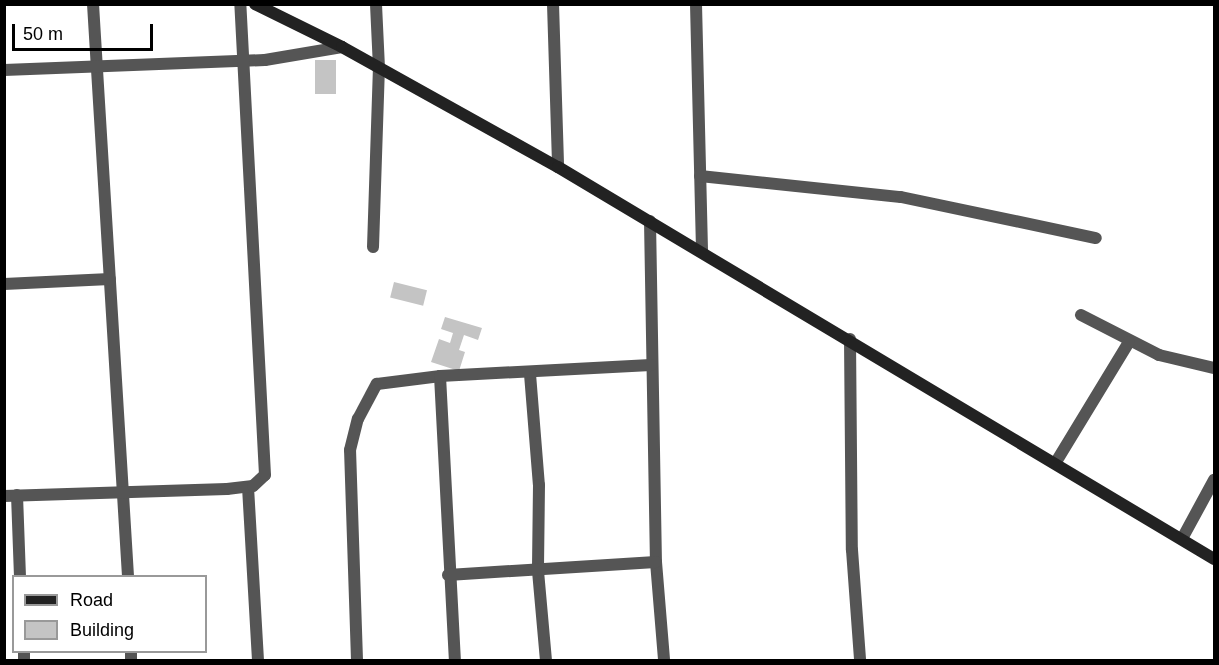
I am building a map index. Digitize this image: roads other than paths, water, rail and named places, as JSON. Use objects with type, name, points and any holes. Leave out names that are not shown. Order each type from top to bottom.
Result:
[{"type":"street","points":[[93,4],[128,575]]},
{"type":"street","points":[[20,575],[11,496],[248,487],[265,475],[267,463],[240,4]]},
{"type":"street","points":[[255,4],[342,47],[558,167],[1183,537],[1215,559]]},
{"type":"street","points":[[374,247],[379,68],[376,4]]},
{"type":"street","points":[[553,4],[558,167]]},
{"type":"street","points":[[696,4],[702,252]]},
{"type":"street","points":[[4,70],[243,61],[342,47]]},
{"type":"street","points":[[700,176],[901,197],[1096,238]]},
{"type":"street","points":[[650,221],[656,562],[664,660]]},
{"type":"street","points":[[4,284],[110,279]]},
{"type":"street","points":[[1081,315],[1129,342],[1159,355],[1215,368]]},
{"type":"street","points":[[850,339],[852,550],[860,660]]},
{"type":"street","points":[[1056,462],[1129,342]]},
{"type":"street","points":[[357,660],[351,439],[379,382],[440,376],[530,374],[651,365]]},
{"type":"street","points":[[530,374],[539,485],[538,571],[546,660]]},
{"type":"street","points":[[440,376],[448,576],[455,660]]},
{"type":"street","points":[[1183,537],[1215,480]]},
{"type":"street","points":[[248,487],[258,660]]},
{"type":"street","points":[[448,576],[656,562]]}]
